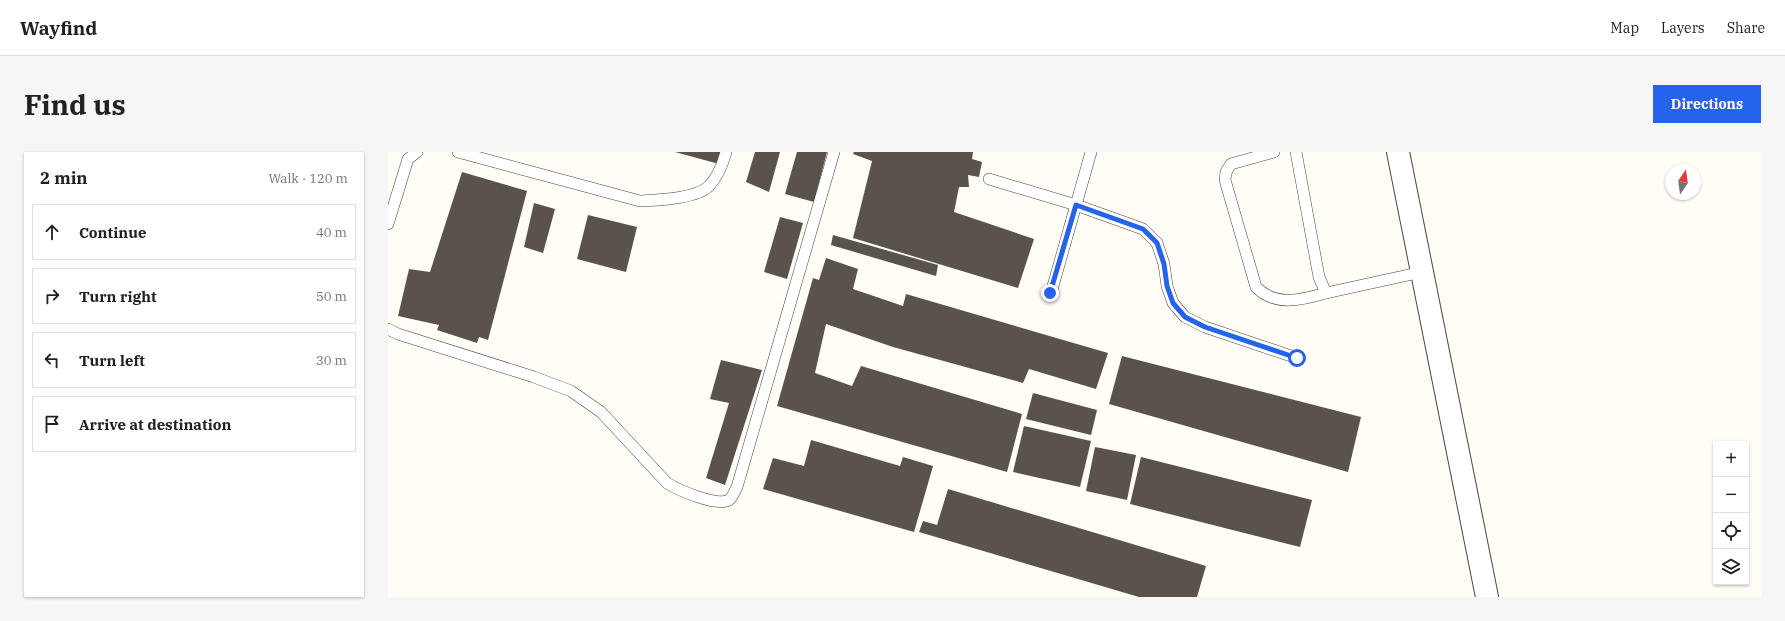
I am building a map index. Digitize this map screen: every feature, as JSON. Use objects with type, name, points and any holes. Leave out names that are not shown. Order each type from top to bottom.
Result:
[{"type":"street","points":[[1398,152],[1487,597]]},
{"type":"lane","points":[[388,224],[408,160],[417,152]]},
{"type":"lane","points":[[458,152],[640,201],[664,200],[688,196],[709,186],[723,162],[726,152]]},
{"type":"lane","points":[[388,329],[398,334],[534,377],[571,391],[601,412],[667,483],[679,491],[714,501],[725,502],[730,499],[737,487],[834,152]]},
{"type":"lane","points":[[1050,293],[1092,152]]},
{"type":"lane","points":[[1274,152],[1231,164],[1226,172],[1225,180],[1256,287],[1262,294],[1273,299],[1288,301],[1304,300],[1326,293],[1422,272]]},
{"type":"lane","points":[[1296,152],[1319,277],[1326,293]]},
{"type":"lane","points":[[989,179],[1076,205],[1143,229],[1157,243],[1164,264],[1167,286],[1173,303],[1185,317],[1205,327],[1297,358]]},
{"type":"building","points":[[675,152],[722,152],[719,164]]},
{"type":"building","points":[[755,152],[780,152],[769,192],[746,182]]},
{"type":"building","points":[[797,152],[827,152],[814,202],[785,194]]},
{"type":"building","points":[[854,152],[973,152],[972,159],[982,162],[979,177],[968,175],[969,187],[959,187],[954,212],[1034,239],[1018,288],[853,238],[872,161],[853,154]]},
{"type":"building","points":[[462,172],[527,191],[488,340],[479,337],[477,343],[437,330],[439,325],[398,316],[409,269],[430,272]]},
{"type":"building","points":[[534,203],[555,209],[543,253],[524,247]]},
{"type":"building","points":[[588,215],[637,227],[626,272],[577,259]]},
{"type":"building","points":[[780,217],[803,223],[787,279],[764,272]]},
{"type":"building","points":[[833,235],[938,265],[936,276],[831,245]]},
{"type":"building","points":[[826,258],[858,269],[853,289],[903,306],[906,294],[1108,353],[1096,389],[1029,369],[1023,383],[893,347],[826,324],[815,373],[852,386],[861,366],[1022,414],[1007,472],[777,406],[813,278],[819,280]]},
{"type":"building","points":[[1122,356],[1361,417],[1348,472],[1109,404]]},
{"type":"building","points":[[721,360],[762,370],[725,485],[706,478],[729,403],[710,399]]},
{"type":"building","points":[[1033,393],[1097,410],[1091,435],[1026,419]]},
{"type":"building","points":[[1024,426],[1091,441],[1080,487],[1013,472]]},
{"type":"building","points":[[811,440],[900,466],[903,457],[933,466],[914,532],[763,489],[773,458],[804,466]]},
{"type":"building","points":[[1095,447],[1136,455],[1127,500],[1086,491]]},
{"type":"building","points":[[1141,457],[1312,500],[1300,547],[1130,504]]},
{"type":"building","points":[[948,489],[1206,566],[1197,597],[1139,597],[919,532],[923,521],[937,525]]},
{"type":"route","points":[[1050,293],[1076,205],[1143,229],[1157,243],[1164,264],[1167,286],[1173,303],[1185,317],[1205,327],[1297,358]]}]
